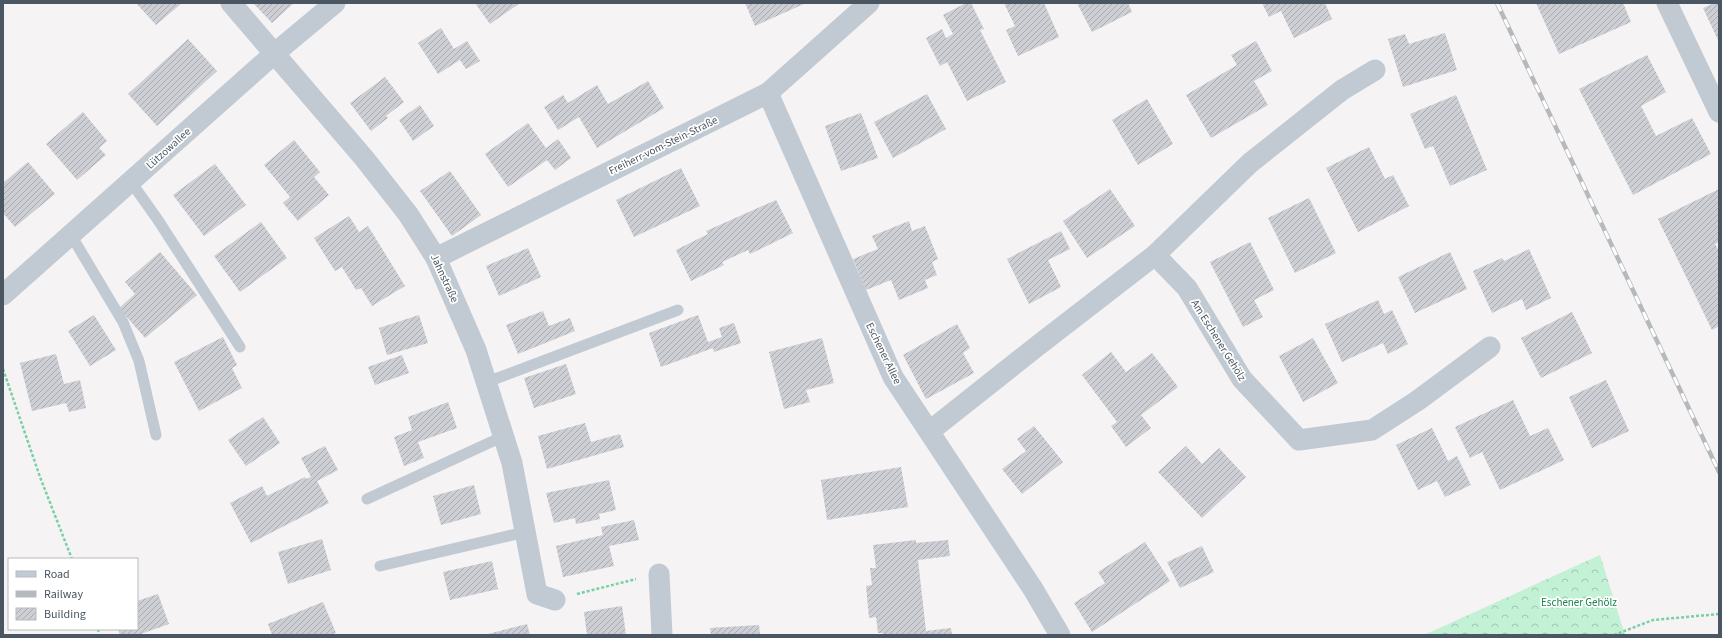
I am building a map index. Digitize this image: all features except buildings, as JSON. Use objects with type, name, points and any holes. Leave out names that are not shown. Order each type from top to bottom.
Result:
[{"type":"street","name":"Jahnstraße","points":[[232,3],[364,158],[408,214],[436,258],[476,350],[504,436],[512,463],[537,594],[555,600]]},
{"type":"street","name":"Lützowallee","points":[[3,295],[275,53],[335,3]]},
{"type":"street","name":"Freiherr-vom-Stein-Straße","points":[[436,258],[768,93],[869,3]]},
{"type":"street","points":[[1667,3],[1719,112]]},
{"type":"street","points":[[930,432],[1036,347],[1155,255],[1250,163],[1342,90],[1376,70]]},
{"type":"street","name":"Eschener Allee","points":[[768,93],[893,376],[1033,589],[1060,635]]},
{"type":"street","name":"Am Eschener Gehölz","points":[[1155,255],[1187,288],[1242,379],[1299,440],[1372,430],[1417,401],[1490,347]]},
{"type":"street","points":[[659,574],[662,635]]},
{"type":"lane","points":[[130,182],[158,220],[240,347]]},
{"type":"lane","points":[[71,235],[123,322],[139,361],[156,435]]},
{"type":"lane","points":[[487,382],[678,310]]},
{"type":"lane","points":[[367,500],[504,436]]},
{"type":"lane","points":[[380,566],[525,532]]},
{"type":"path","points":[[3,369],[40,477],[72,558]]},
{"type":"path","points":[[555,600],[659,574]]},
{"type":"path","points":[[1614,635],[1653,620],[1719,614]]},
{"type":"green space","name":"Eschener Gehölz","points":[[1600,555],[1625,635],[1424,635]]},
{"type":"railway","points":[[1497,3],[1719,472]]}]
